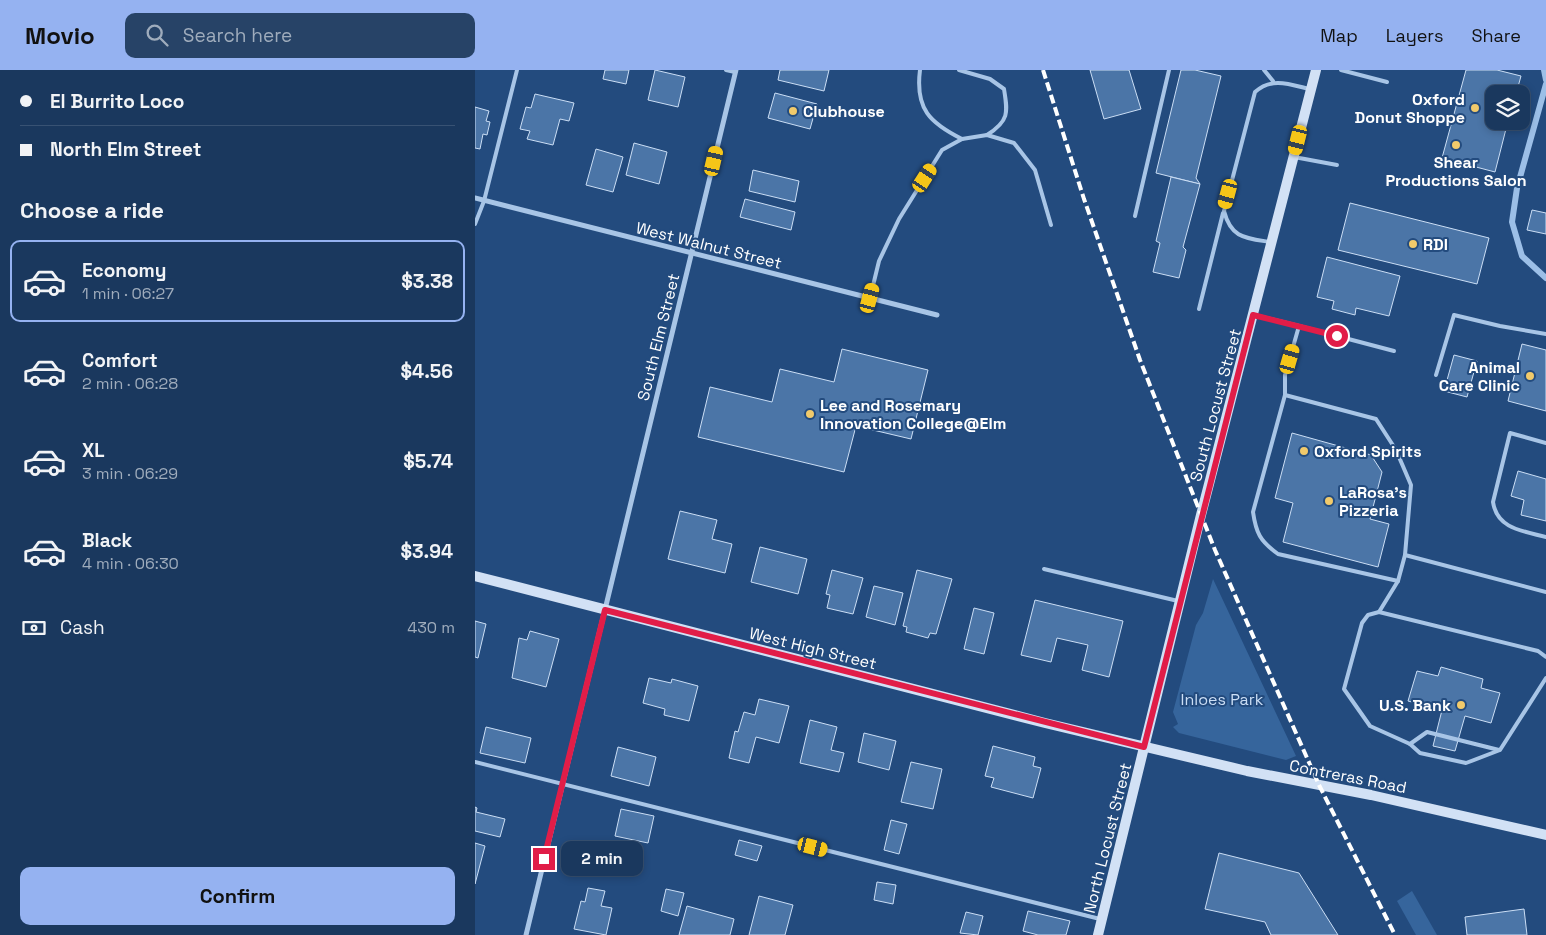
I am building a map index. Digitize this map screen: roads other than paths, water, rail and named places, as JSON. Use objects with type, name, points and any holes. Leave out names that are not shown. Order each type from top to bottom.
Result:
[{"type":"street","name":"South Locust Street","points":[[1144,747],[1316,70]]},
{"type":"street","name":"South Elm Street","points":[[526,935],[736,71]]},
{"type":"street","name":"West Walnut Street","points":[[475,198],[937,315]]},
{"type":"street","name":"West High Street","points":[[475,576],[1144,747]]},
{"type":"street","name":"Contreras Road","points":[[1144,747],[1247,771],[1371,795],[1546,835]]},
{"type":"street","name":"North Locust Street","points":[[1098,935],[1144,747]]},
{"type":"lane","points":[[475,224],[484,201],[517,70]]},
{"type":"lane","points":[[726,70],[736,71]]},
{"type":"lane","points":[[920,70],[919,81],[922,106],[938,127],[963,139]]},
{"type":"lane","points":[[870,298],[879,261],[899,219],[942,150],[963,139],[987,135],[1000,126],[1008,112],[1004,89],[990,79],[959,70]]},
{"type":"lane","points":[[1135,216],[1169,70]]},
{"type":"lane","points":[[1263,70],[1273,81]]},
{"type":"lane","points":[[1341,70],[1387,82]]},
{"type":"lane","points":[[1199,309],[1255,92],[1262,85],[1273,81],[1311,89]]},
{"type":"lane","points":[[987,135],[1014,143],[1035,170],[1051,225]]},
{"type":"lane","points":[[1293,157],[1337,165]]},
{"type":"lane","points":[[1224,211],[1227,224],[1235,233],[1272,243]]},
{"type":"lane","points":[[1253,315],[1394,351]]},
{"type":"lane","points":[[1436,375],[1454,315],[1546,334]]},
{"type":"lane","points":[[1299,326],[1285,375],[1285,395],[1253,512],[1255,528],[1264,544],[1278,554],[1398,581]]},
{"type":"lane","points":[[1285,395],[1376,419],[1396,450],[1411,485],[1405,555],[1398,581],[1379,612]]},
{"type":"lane","points":[[1546,443],[1510,433],[1493,502],[1495,512],[1500,520],[1511,528],[1546,537]]},
{"type":"lane","points":[[1405,555],[1546,592]]},
{"type":"lane","points":[[1044,569],[1181,602]]},
{"type":"lane","points":[[1546,657],[1538,651],[1379,612],[1368,615],[1362,622],[1344,689],[1370,726],[1410,744],[1420,753],[1465,763],[1500,750],[1546,678]]},
{"type":"lane","points":[[1410,744],[1427,732],[1500,750]]},
{"type":"lane","points":[[475,762],[1102,920]]},
{"type":"waterway","points":[[1544,70],[1546,80]]},
{"type":"waterway","points":[[1546,84],[1517,188],[1512,222],[1522,256],[1546,278]]},
{"type":"railway","points":[[1043,70],[1084,199],[1140,360],[1215,550],[1319,785],[1395,935]]},
{"type":"place","name":"Oxford Donut Shoppe","points":[[1475,108]]},
{"type":"place","name":"Clubhouse","points":[[793,111]]},
{"type":"place","name":"Shear Productions Salon","points":[[1456,145]]},
{"type":"place","name":"RDI","points":[[1413,244]]},
{"type":"place","name":"Animal Care Clinic","points":[[1530,376]]},
{"type":"place","name":"Lee and Rosemary Innovation College@Elm","points":[[810,414]]},
{"type":"place","name":"Oxford Spirits","points":[[1304,451]]},
{"type":"place","name":"LaRosa's Pizzeria","points":[[1329,501]]},
{"type":"place","name":"U.S. Bank","points":[[1461,705]]},
{"type":"park label","name":"Inloes Park","points":[[1222,699]]}]
